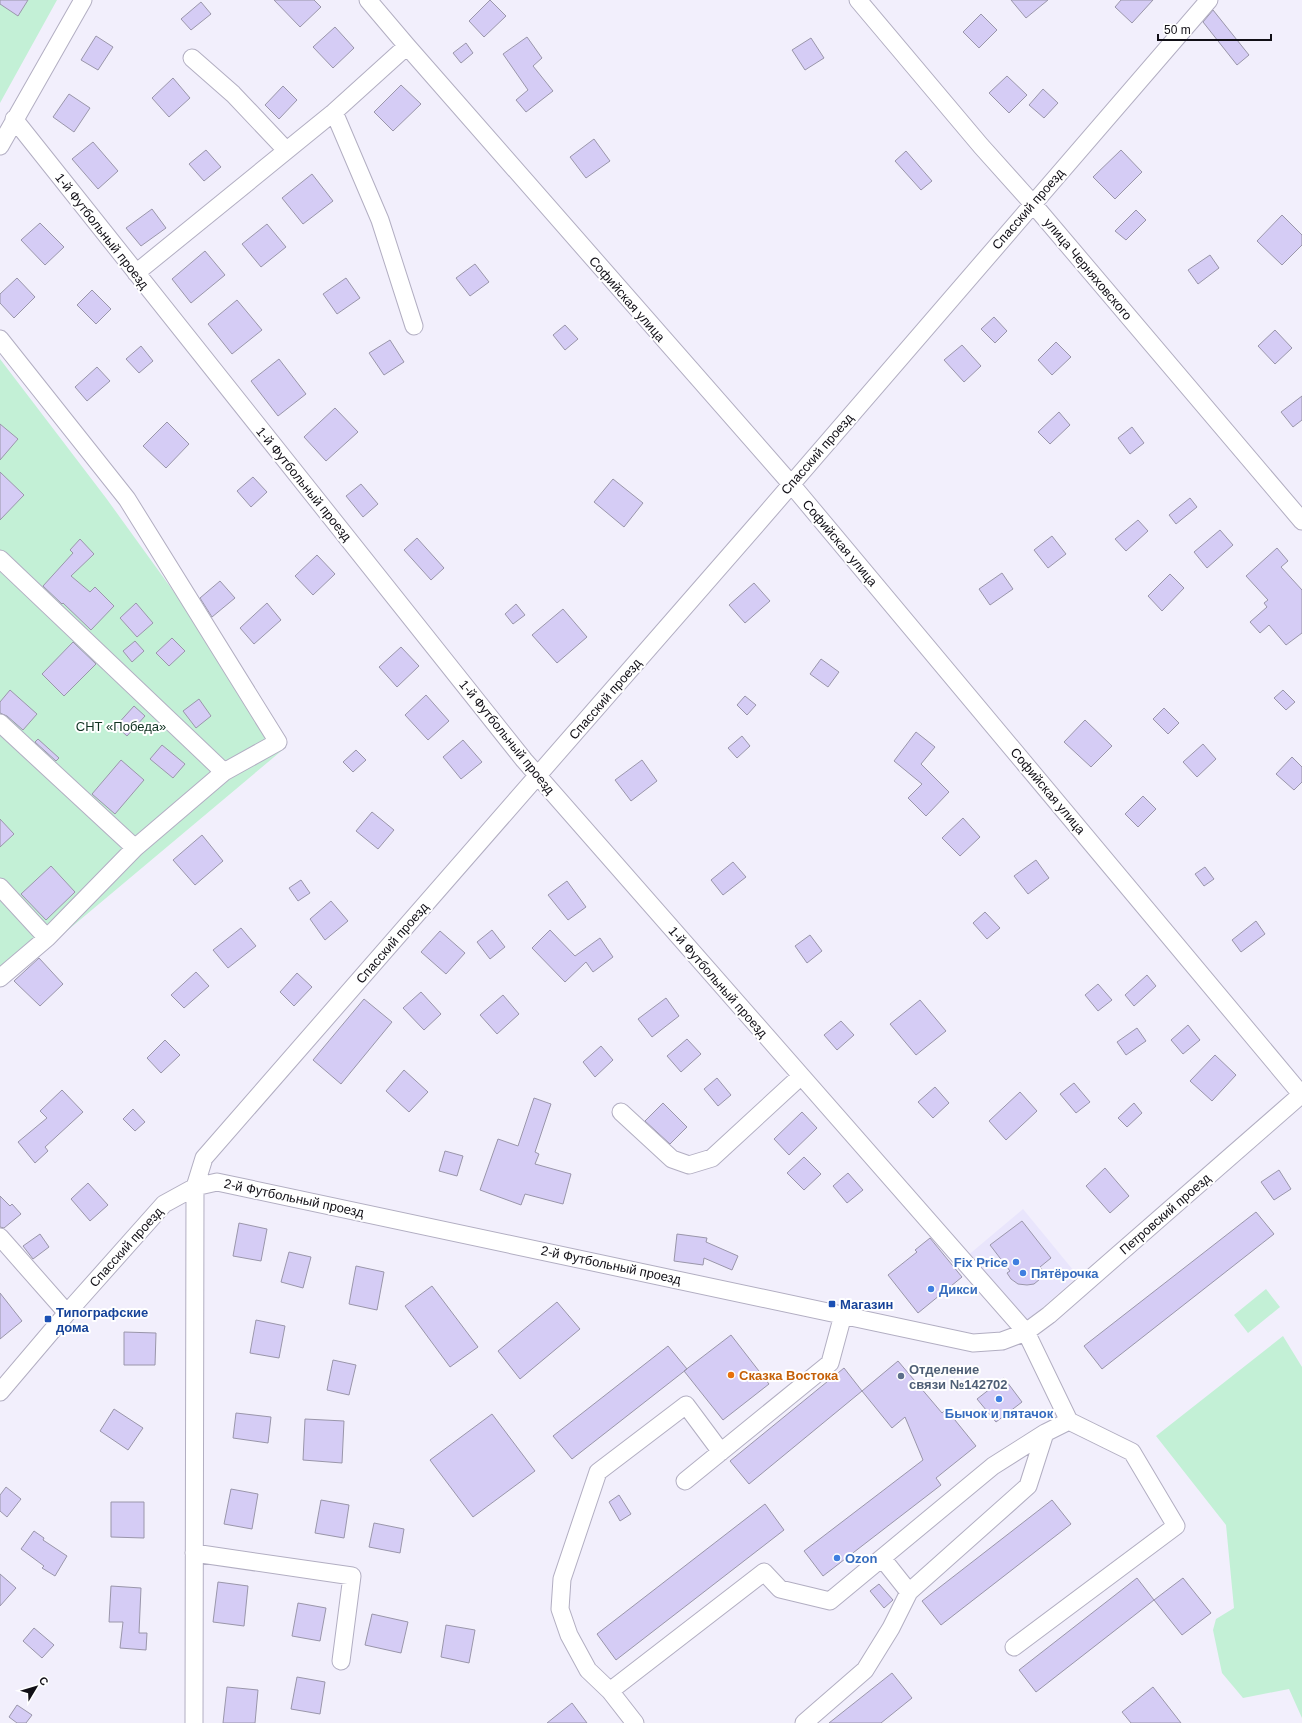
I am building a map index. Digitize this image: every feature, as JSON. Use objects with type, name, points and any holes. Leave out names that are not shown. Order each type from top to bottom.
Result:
[{"type":"street","points":[[0,146],[14,119],[84,0]]},
{"type":"street","name":"Софийская улица","points":[[368,0],[791,484],[1302,1094]]},
{"type":"street","name":"улица Черняховского","points":[[858,0],[981,146],[1033,204],[1302,520]]},
{"type":"street","name":"Спасский проезд","points":[[0,1392],[67,1313],[164,1204],[195,1187],[204,1158],[538,776],[1208,0]]},
{"type":"street","points":[[136,273],[334,112],[407,46]]},
{"type":"street","points":[[192,58],[233,94],[286,150]]},
{"type":"street","points":[[334,112],[380,220],[414,326]]},
{"type":"street","name":"1-й Футбольный проезд","points":[[14,119],[538,776],[1026,1332],[1069,1421]]},
{"type":"street","points":[[0,339],[126,499],[278,742],[224,772],[135,848],[47,938],[0,978]]},
{"type":"street","points":[[0,559],[224,772]]},
{"type":"street","points":[[0,724],[135,848]]},
{"type":"street","points":[[0,887],[47,938]]},
{"type":"street","points":[[620,1112],[672,1159],[689,1165],[712,1158],[801,1076]]},
{"type":"street","name":"Петровский проезд","points":[[1026,1332],[1049,1315],[1302,1094]]},
{"type":"street","name":"2-й Футбольный проезд","points":[[195,1187],[217,1182],[973,1343],[1002,1341],[1026,1332]]},
{"type":"street","points":[[194,1723],[195,1187]]},
{"type":"street","points":[[0,1237],[67,1313]]},
{"type":"street","points":[[685,1481],[830,1363],[843,1315]]},
{"type":"street","points":[[635,1723],[610,1691],[588,1670],[569,1635],[560,1609],[562,1579],[598,1472],[686,1405],[721,1452]]},
{"type":"street","points":[[610,1691],[764,1572],[780,1589],[830,1601],[993,1466],[1069,1421],[1132,1452],[1176,1526],[1014,1647]]},
{"type":"street","points":[[804,1723],[865,1670],[891,1628],[909,1592],[1028,1486],[1045,1434]]},
{"type":"street","points":[[194,1553],[352,1576],[341,1661]]},
{"type":"street","points":[[882,1558],[909,1592]]},
{"type":"shaded area","points":[[1023,1209],[1078,1276],[1024,1324],[966,1257]]},
{"type":"green space","points":[[0,0],[57,0],[0,103]]},
{"type":"green space","name":"СНТ «Победа»","points":[[0,359],[106,498],[286,747],[0,987]]},
{"type":"green space","points":[[1266,1289],[1280,1307],[1248,1333],[1234,1315]]},
{"type":"green space","points":[[1283,1336],[1302,1367],[1302,1718],[1289,1689],[1243,1698],[1222,1673],[1213,1630],[1216,1619],[1234,1608],[1226,1525],[1156,1436]]},
{"type":"building","points":[[0,0],[28,0],[18,16],[0,4]]},
{"type":"building","points":[[274,0],[314,0],[321,7],[300,27]]},
{"type":"building","points":[[490,0],[506,16],[484,37],[469,21]]},
{"type":"building","points":[[1011,0],[1048,0],[1026,18]]},
{"type":"building","points":[[1121,0],[1153,0],[1132,23],[1115,7]]},
{"type":"building","points":[[201,2],[211,14],[191,30],[181,19]]},
{"type":"building","points":[[1213,10],[1249,55],[1237,65],[1203,22]]},
{"type":"building","points":[[981,14],[997,30],[979,48],[963,32]]},
{"type":"building","points":[[335,27],[354,48],[333,68],[313,47]]},
{"type":"building","points":[[96,36],[113,47],[98,70],[81,60]]},
{"type":"building","points":[[527,37],[542,58],[533,66],[553,91],[526,112],[516,100],[528,90],[503,54]]},
{"type":"building","points":[[811,38],[824,58],[805,70],[792,50]]},
{"type":"building","points":[[466,43],[473,53],[461,63],[453,53]]},
{"type":"building","points":[[1007,76],[1027,95],[1009,113],[989,93]]},
{"type":"building","points":[[173,78],[190,98],[169,117],[152,98]]},
{"type":"building","points":[[401,85],[421,104],[393,131],[374,112]]},
{"type":"building","points":[[283,86],[297,100],[279,119],[265,105]]},
{"type":"building","points":[[1043,89],[1058,103],[1044,118],[1029,105]]},
{"type":"building","points":[[69,94],[90,108],[74,132],[53,117]]},
{"type":"building","points":[[594,139],[610,161],[586,178],[570,157]]},
{"type":"building","points":[[93,142],[118,171],[98,189],[72,159]]},
{"type":"building","points":[[206,150],[221,167],[204,181],[189,164]]},
{"type":"building","points":[[1121,150],[1142,172],[1115,199],[1093,177]]},
{"type":"building","points":[[906,151],[932,181],[921,190],[895,161]]},
{"type":"building","points":[[312,174],[333,201],[303,224],[282,198]]},
{"type":"building","points":[[152,209],[166,228],[141,246],[126,228]]},
{"type":"building","points":[[1136,210],[1146,220],[1126,240],[1115,231]]},
{"type":"building","points":[[1282,215],[1302,235],[1302,245],[1282,265],[1257,241]]},
{"type":"building","points":[[40,223],[64,247],[45,265],[21,240]]},
{"type":"building","points":[[267,224],[286,247],[261,267],[242,244]]},
{"type":"building","points":[[205,251],[225,275],[191,303],[172,279]]},
{"type":"building","points":[[1210,255],[1219,268],[1198,284],[1188,270]]},
{"type":"building","points":[[475,264],[489,282],[470,296],[456,278]]},
{"type":"building","points":[[17,278],[35,297],[14,318],[0,303],[0,294]]},
{"type":"building","points":[[346,278],[360,298],[337,314],[323,294]]},
{"type":"building","points":[[92,290],[111,309],[96,324],[77,305]]},
{"type":"building","points":[[237,300],[262,330],[232,354],[208,324]]},
{"type":"building","points":[[994,317],[1007,331],[995,343],[981,329]]},
{"type":"building","points":[[565,325],[578,339],[565,350],[553,335]]},
{"type":"building","points":[[1275,330],[1292,348],[1275,364],[1258,346]]},
{"type":"building","points":[[390,340],[404,362],[384,375],[369,353]]},
{"type":"building","points":[[1056,342],[1071,357],[1052,375],[1038,360]]},
{"type":"building","points":[[962,345],[981,366],[964,382],[944,360]]},
{"type":"building","points":[[141,346],[153,361],[139,373],[126,359]]},
{"type":"building","points":[[279,359],[306,394],[278,416],[251,381]]},
{"type":"building","points":[[97,367],[110,381],[87,401],[75,387]]},
{"type":"building","points":[[1302,396],[1302,420],[1293,427],[1281,412]]},
{"type":"building","points":[[335,408],[358,432],[326,461],[304,437]]},
{"type":"building","points":[[1059,412],[1070,425],[1050,444],[1038,432]]},
{"type":"building","points":[[167,422],[189,444],[166,468],[143,446]]},
{"type":"building","points":[[0,424],[18,439],[0,460]]},
{"type":"building","points":[[1132,427],[1144,443],[1130,454],[1118,438]]},
{"type":"building","points":[[0,472],[24,495],[0,520]]},
{"type":"building","points":[[253,477],[267,492],[251,507],[237,491]]},
{"type":"building","points":[[613,479],[643,503],[624,527],[594,502]]},
{"type":"building","points":[[361,484],[378,504],[363,517],[346,496]]},
{"type":"building","points":[[1190,498],[1197,507],[1176,524],[1169,515]]},
{"type":"building","points":[[1138,520],[1148,531],[1126,551],[1115,539]]},
{"type":"building","points":[[1220,530],[1233,545],[1207,568],[1194,552]]},
{"type":"building","points":[[1052,536],[1066,554],[1048,568],[1034,550]]},
{"type":"building","points":[[417,538],[444,568],[431,580],[404,550]]},
{"type":"building","points":[[80,539],[94,554],[71,576],[90,592],[95,587],[114,606],[91,630],[43,586],[73,553],[70,550]]},
{"type":"building","points":[[1277,548],[1288,561],[1281,567],[1302,590],[1302,633],[1286,645],[1269,625],[1260,633],[1250,622],[1267,607],[1264,603],[1268,600],[1246,576]]},
{"type":"building","points":[[317,555],[335,574],[313,595],[295,576]]},
{"type":"building","points":[[1002,573],[1013,589],[990,605],[979,589]]},
{"type":"building","points":[[1170,574],[1184,588],[1162,611],[1148,596]]},
{"type":"building","points":[[220,581],[235,598],[212,617],[200,598]]},
{"type":"building","points":[[754,583],[770,601],[745,623],[729,605]]},
{"type":"building","points":[[136,603],[153,623],[137,637],[120,618]]},
{"type":"building","points":[[267,603],[281,620],[254,644],[240,628]]},
{"type":"building","points":[[516,604],[525,615],[513,624],[505,614]]},
{"type":"building","points":[[563,609],[587,637],[557,663],[532,635]]},
{"type":"building","points":[[172,638],[185,651],[169,666],[156,653]]},
{"type":"building","points":[[135,641],[144,651],[132,662],[123,651]]},
{"type":"building","points":[[73,642],[96,664],[64,696],[42,674]]},
{"type":"building","points":[[401,647],[419,666],[397,687],[379,667]]},
{"type":"building","points":[[821,659],[839,672],[828,687],[810,674]]},
{"type":"building","points":[[10,690],[37,714],[23,730],[7,716],[0,713],[0,702]]},
{"type":"building","points":[[1283,690],[1295,702],[1286,710],[1274,698]]},
{"type":"building","points":[[426,695],[449,721],[428,740],[405,715]]},
{"type":"building","points":[[745,696],[756,705],[747,715],[737,705]]},
{"type":"building","points":[[199,699],[211,716],[196,728],[183,711]]},
{"type":"building","points":[[134,706],[145,716],[127,736],[116,726]]},
{"type":"building","points":[[1164,708],[1179,723],[1168,734],[1153,719]]},
{"type":"building","points":[[1085,720],[1112,746],[1091,767],[1064,742]]},
{"type":"building","points":[[916,732],[935,747],[921,764],[949,792],[926,816],[908,798],[922,784],[894,761]]},
{"type":"building","points":[[742,736],[750,746],[737,758],[728,748]]},
{"type":"building","points":[[38,739],[59,758],[56,761],[35,742]]},
{"type":"building","points":[[463,740],[482,762],[461,779],[443,757]]},
{"type":"building","points":[[1203,744],[1216,759],[1197,777],[1183,762]]},
{"type":"building","points":[[162,745],[185,764],[173,778],[150,759]]},
{"type":"building","points":[[356,750],[366,760],[353,772],[343,762]]},
{"type":"building","points":[[1292,757],[1302,767],[1302,782],[1294,790],[1276,774]]},
{"type":"building","points":[[121,760],[144,780],[115,814],[92,794]]},
{"type":"building","points":[[642,760],[657,781],[631,801],[615,780]]},
{"type":"building","points":[[1143,796],[1156,809],[1138,827],[1125,814]]},
{"type":"building","points":[[372,812],[394,830],[378,849],[356,831]]},
{"type":"building","points":[[963,818],[980,837],[960,856],[942,838]]},
{"type":"building","points":[[0,819],[14,834],[0,847]]},
{"type":"building","points":[[202,835],[223,861],[195,885],[173,860]]},
{"type":"building","points":[[1036,860],[1049,878],[1028,894],[1014,876]]},
{"type":"building","points":[[733,862],[746,877],[723,895],[711,880]]},
{"type":"building","points":[[51,866],[75,892],[46,920],[21,894]]},
{"type":"building","points":[[1205,867],[1214,879],[1204,886],[1195,874]]},
{"type":"building","points":[[301,880],[310,893],[298,901],[289,888]]},
{"type":"building","points":[[567,881],[586,907],[568,920],[548,895]]},
{"type":"building","points":[[331,901],[348,921],[325,940],[310,919]]},
{"type":"building","points":[[985,912],[1000,928],[987,939],[973,923]]},
{"type":"building","points":[[1256,921],[1265,934],[1241,952],[1232,940]]},
{"type":"building","points":[[241,928],[256,946],[228,968],[213,950]]},
{"type":"building","points":[[492,930],[505,947],[490,959],[477,942]]},
{"type":"building","points":[[550,930],[575,956],[600,938],[613,957],[593,972],[586,962],[565,982],[532,948]]},
{"type":"building","points":[[440,931],[465,953],[446,974],[421,952]]},
{"type":"building","points":[[810,935],[822,951],[807,963],[795,946]]},
{"type":"building","points":[[39,958],[63,984],[40,1006],[14,981]]},
{"type":"building","points":[[196,972],[209,986],[184,1008],[171,995]]},
{"type":"building","points":[[297,973],[312,987],[294,1006],[280,992]]},
{"type":"building","points":[[1147,975],[1156,986],[1134,1006],[1125,995]]},
{"type":"building","points":[[1098,984],[1112,1000],[1098,1011],[1085,995]]},
{"type":"building","points":[[421,992],[441,1014],[424,1030],[403,1008]]},
{"type":"building","points":[[503,995],[519,1014],[497,1034],[480,1015]]},
{"type":"building","points":[[666,998],[679,1016],[652,1037],[638,1019]]},
{"type":"building","points":[[364,999],[392,1022],[341,1084],[313,1060]]},
{"type":"building","points":[[920,1000],[946,1031],[916,1055],[890,1024]]},
{"type":"building","points":[[841,1021],[854,1035],[837,1050],[824,1035]]},
{"type":"building","points":[[1188,1025],[1200,1040],[1183,1054],[1171,1040]]},
{"type":"building","points":[[1137,1028],[1146,1041],[1126,1055],[1117,1042]]},
{"type":"building","points":[[687,1039],[701,1054],[681,1072],[667,1056]]},
{"type":"building","points":[[165,1040],[180,1055],[161,1073],[147,1058]]},
{"type":"building","points":[[601,1046],[613,1060],[595,1077],[583,1062]]},
{"type":"building","points":[[1215,1055],[1236,1075],[1212,1101],[1190,1081]]},
{"type":"building","points":[[404,1070],[428,1092],[409,1112],[386,1091]]},
{"type":"building","points":[[717,1078],[731,1095],[718,1106],[704,1089]]},
{"type":"building","points":[[1074,1083],[1090,1102],[1076,1113],[1060,1094]]},
{"type":"building","points":[[935,1087],[949,1103],[933,1118],[918,1102]]},
{"type":"building","points":[[62,1090],[83,1112],[45,1147],[48,1151],[35,1163],[18,1142],[47,1118],[40,1111]]},
{"type":"building","points":[[1020,1092],[1037,1111],[1006,1140],[989,1121]]},
{"type":"building","points":[[534,1098],[551,1104],[535,1152],[539,1154],[535,1164],[571,1174],[563,1204],[525,1194],[521,1205],[480,1190],[498,1139],[518,1146]]},
{"type":"building","points":[[663,1103],[687,1127],[670,1144],[645,1121]]},
{"type":"building","points":[[1134,1103],[1142,1113],[1127,1127],[1118,1118]]},
{"type":"building","points":[[133,1109],[145,1122],[135,1131],[123,1119]]},
{"type":"building","points":[[802,1112],[817,1128],[789,1155],[774,1139]]},
{"type":"building","points":[[445,1151],[463,1156],[457,1176],[439,1171]]},
{"type":"building","points":[[804,1157],[821,1174],[804,1190],[787,1173]]},
{"type":"building","points":[[1105,1168],[1129,1196],[1110,1213],[1086,1186]]},
{"type":"building","points":[[1279,1170],[1291,1189],[1274,1200],[1261,1182]]},
{"type":"building","points":[[848,1173],[863,1190],[847,1203],[833,1186]]},
{"type":"building","points":[[88,1183],[108,1205],[90,1221],[71,1199]]},
{"type":"building","points":[[0,1196],[10,1206],[12,1204],[21,1214],[4,1228],[0,1227]]},
{"type":"building","points":[[1256,1212],[1274,1234],[1102,1369],[1084,1346]]},
{"type":"building","points":[[1022,1221],[1051,1258],[1040,1267],[1046,1274],[1034,1284],[1027,1285],[1018,1284],[1011,1279],[1007,1273],[1010,1271],[990,1245]]},
{"type":"building","points":[[239,1223],[267,1229],[261,1261],[233,1256]]},
{"type":"building","points":[[40,1234],[49,1247],[33,1259],[23,1246]]},
{"type":"building","points":[[677,1234],[707,1238],[706,1242],[738,1256],[732,1270],[704,1258],[703,1265],[674,1261]]},
{"type":"building","points":[[930,1238],[962,1277],[918,1313],[888,1275],[917,1252],[915,1250]]},
{"type":"building","points":[[289,1252],[311,1257],[303,1288],[281,1282]]},
{"type":"building","points":[[356,1266],[384,1272],[377,1310],[349,1304]]},
{"type":"building","points":[[432,1286],[478,1347],[450,1367],[405,1306]]},
{"type":"building","points":[[0,1293],[22,1321],[0,1339]]},
{"type":"building","points":[[557,1302],[580,1329],[520,1379],[498,1351]]},
{"type":"building","points":[[256,1320],[285,1326],[279,1358],[250,1353]]},
{"type":"building","points":[[124,1332],[156,1333],[155,1365],[124,1365]]},
{"type":"building","points":[[731,1335],[769,1384],[723,1420],[684,1371]]},
{"type":"building","points":[[668,1346],[687,1369],[572,1459],[553,1436]]},
{"type":"building","points":[[333,1360],[356,1365],[349,1395],[327,1390]]},
{"type":"building","points":[[898,1361],[942,1413],[946,1409],[976,1446],[936,1478],[941,1485],[823,1576],[804,1551],[923,1460],[905,1417],[892,1428],[862,1391]]},
{"type":"building","points":[[844,1368],[862,1391],[749,1484],[730,1461]]},
{"type":"building","points":[[1004,1378],[1022,1402],[996,1422],[977,1399]]},
{"type":"building","points":[[114,1409],[143,1428],[128,1450],[100,1431]]},
{"type":"building","points":[[236,1413],[271,1417],[268,1443],[233,1438]]},
{"type":"building","points":[[492,1414],[535,1471],[473,1517],[430,1460]]},
{"type":"building","points":[[305,1419],[344,1421],[342,1463],[303,1460]]},
{"type":"building","points":[[6,1487],[21,1499],[7,1517],[0,1511],[0,1495]]},
{"type":"building","points":[[231,1489],[258,1494],[252,1529],[224,1524]]},
{"type":"building","points":[[619,1495],[631,1514],[620,1521],[609,1502]]},
{"type":"building","points":[[321,1500],[349,1505],[344,1538],[315,1533]]},
{"type":"building","points":[[1052,1500],[1071,1524],[941,1625],[922,1601]]},
{"type":"building","points":[[111,1502],[144,1502],[144,1538],[111,1537]]},
{"type":"building","points":[[765,1504],[784,1530],[616,1660],[597,1634]]},
{"type":"building","points":[[374,1523],[404,1529],[400,1553],[369,1547]]},
{"type":"building","points":[[34,1531],[44,1538],[43,1540],[67,1556],[55,1576],[42,1568],[44,1566],[21,1549]]},
{"type":"building","points":[[0,1574],[16,1588],[0,1606]]},
{"type":"building","points":[[1137,1578],[1154,1600],[1036,1692],[1019,1670]]},
{"type":"building","points":[[1183,1578],[1211,1613],[1182,1635],[1154,1600]]},
{"type":"building","points":[[218,1582],[248,1586],[244,1626],[213,1622]]},
{"type":"building","points":[[879,1584],[893,1600],[884,1608],[870,1591]]},
{"type":"building","points":[[111,1586],[141,1588],[139,1633],[147,1633],[146,1650],[120,1648],[123,1622],[109,1622]]},
{"type":"building","points":[[298,1603],[326,1608],[320,1641],[292,1636]]},
{"type":"building","points":[[372,1614],[408,1622],[401,1653],[365,1645]]},
{"type":"building","points":[[446,1625],[475,1630],[469,1663],[441,1657]]},
{"type":"building","points":[[34,1628],[54,1645],[42,1658],[23,1641]]},
{"type":"building","points":[[892,1673],[912,1698],[881,1723],[829,1723]]},
{"type":"building","points":[[297,1677],[325,1682],[320,1714],[291,1709]]},
{"type":"building","points":[[227,1687],[258,1690],[255,1723],[223,1723]]},
{"type":"building","points":[[1153,1687],[1181,1723],[1131,1723],[1122,1712]]},
{"type":"building","points":[[572,1703],[587,1723],[547,1723]]},
{"type":"building","points":[[17,1705],[32,1715],[26,1723],[17,1723],[9,1717]]},
{"type":"place","name":"Fix Price","points":[[1016,1262]]},
{"type":"place","name":"Пятёрочка","points":[[1023,1273]]},
{"type":"place","name":"Дикси","points":[[931,1289]]},
{"type":"place","name":"Магазин","points":[[832,1304]]},
{"type":"place","name":"Типографские дома","points":[[48,1319]]},
{"type":"place","name":"Сказка Востока","points":[[731,1375]]},
{"type":"place","name":"Отделение связи №142702","points":[[901,1376]]},
{"type":"place","name":"Бычок и пятачок","points":[[999,1399]]},
{"type":"place","name":"Ozon","points":[[837,1558]]}]
